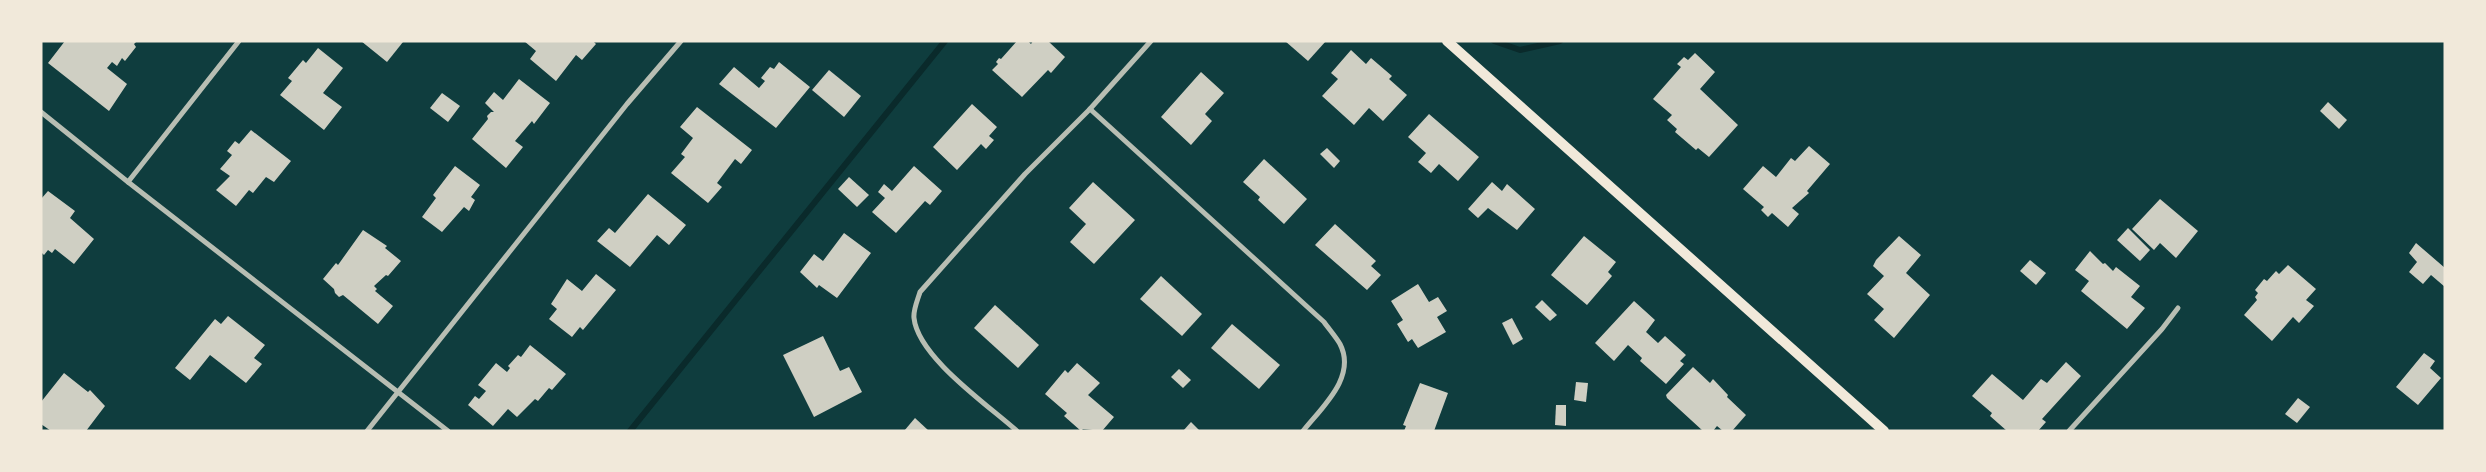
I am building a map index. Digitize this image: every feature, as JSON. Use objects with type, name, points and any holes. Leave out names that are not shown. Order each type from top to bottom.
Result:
[{"type":"main road","points":[[1446,41],[1884,431]]},
{"type":"street","points":[[128,182],[239,41]]},
{"type":"street","points":[[368,431],[627,104],[681,41]]},
{"type":"street","points":[[1017,431],[942,366],[923,344],[913,317],[920,292],[1025,174],[1090,109],[1151,41]]},
{"type":"street","points":[[1090,109],[1324,322],[1341,346],[1345,373],[1332,395],[1303,431]]},
{"type":"street","points":[[41,112],[448,431]]},
{"type":"street","points":[[2069,431],[2162,329],[2178,308]]},
{"type":"building","points":[[65,41],[137,41],[134,44],[136,47],[125,61],[122,58],[117,66],[112,62],[107,68],[127,84],[109,111],[48,63]]},
{"type":"building","points":[[361,41],[402,41],[403,42],[387,62]]},
{"type":"building","points":[[524,41],[593,41],[596,44],[582,60],[576,55],[556,81],[530,59],[536,51]]},
{"type":"building","points":[[1017,41],[1028,41],[1031,44],[1033,41],[1048,41],[1065,57],[1051,73],[1048,70],[1022,97],[992,70],[998,64],[996,62],[999,58],[1001,59]]},
{"type":"building","points":[[1285,41],[1326,41],[1308,61]]},
{"type":"building","points":[[318,48],[343,68],[323,93],[342,107],[324,130],[280,95],[292,81],[288,78],[303,60],[306,63]]},
{"type":"building","points":[[1351,50],[1366,64],[1371,58],[1392,76],[1389,79],[1407,95],[1383,121],[1369,108],[1354,125],[1322,96],[1338,79],[1331,73]]},
{"type":"building","points":[[1695,53],[1715,72],[1700,89],[1738,125],[1709,157],[1698,148],[1696,150],[1675,132],[1677,129],[1667,120],[1672,115],[1653,99],[1681,67],[1677,64],[1684,57],[1688,60]]},
{"type":"building","points":[[779,62],[810,87],[776,128],[719,84],[734,67],[759,88],[765,81],[761,78],[770,67],[774,69]]},
{"type":"building","points":[[829,70],[861,96],[844,117],[812,90]]},
{"type":"building","points":[[1201,72],[1224,93],[1205,114],[1212,121],[1191,145],[1161,117]]},
{"type":"building","points":[[519,79],[550,103],[534,124],[532,121],[515,141],[523,147],[506,168],[472,139],[488,119],[487,116],[494,112],[485,103],[494,92],[503,100]]},
{"type":"building","points":[[442,93],[460,106],[448,122],[430,108]]},
{"type":"building","points":[[2328,102],[2347,120],[2339,129],[2320,111]]},
{"type":"building","points":[[972,104],[997,127],[989,136],[994,140],[986,149],[981,144],[957,170],[933,147]]},
{"type":"building","points":[[697,107],[752,150],[741,164],[735,159],[717,183],[722,187],[708,203],[671,173],[685,157],[681,154],[693,138],[680,127]]},
{"type":"building","points":[[1429,114],[1479,157],[1458,181],[1439,164],[1431,173],[1418,162],[1426,153],[1408,137]]},
{"type":"building","points":[[251,130],[291,161],[274,182],[266,177],[253,193],[249,190],[236,206],[216,190],[230,176],[220,169],[232,155],[227,151],[235,141],[239,144]]},
{"type":"building","points":[[1809,146],[1830,164],[1807,191],[1809,193],[1792,208],[1799,214],[1788,227],[1772,213],[1768,217],[1761,210],[1764,207],[1743,189],[1763,166],[1776,177],[1791,158],[1795,161]]},
{"type":"building","points":[[1327,148],[1340,161],[1334,168],[1320,154]]},
{"type":"building","points":[[1264,159],[1307,199],[1284,224],[1258,200],[1260,197],[1243,182]]},
{"type":"building","points":[[455,166],[480,185],[471,197],[475,200],[469,211],[464,207],[442,232],[422,217],[436,198],[433,195]]},
{"type":"building","points":[[914,166],[942,191],[930,205],[925,201],[896,233],[872,212],[885,198],[878,192],[884,184],[892,191]]},
{"type":"building","points":[[849,177],[869,195],[857,207],[838,189]]},
{"type":"building","points":[[1093,182],[1135,220],[1094,264],[1070,242],[1086,224],[1069,208]]},
{"type":"building","points":[[1492,182],[1502,191],[1507,184],[1535,209],[1517,230],[1488,208],[1478,218],[1468,209]]},
{"type":"building","points":[[48,191],[75,211],[70,218],[94,239],[74,264],[55,249],[52,253],[48,250],[44,255],[41,252],[41,199]]},
{"type":"building","points":[[648,194],[686,225],[669,245],[657,235],[630,267],[597,241],[609,228],[615,233]]},
{"type":"building","points":[[2160,199],[2198,231],[2176,258],[2160,243],[2154,250],[2132,229]]},
{"type":"building","points":[[1335,224],[1376,261],[1371,266],[1381,275],[1367,290],[1315,245]]},
{"type":"building","points":[[2128,228],[2150,250],[2140,261],[2117,240]]},
{"type":"building","points":[[363,230],[387,246],[385,248],[401,261],[388,276],[386,275],[374,286],[377,289],[375,291],[393,306],[378,324],[343,295],[339,297],[334,289],[323,279],[336,263],[338,265]]},
{"type":"building","points":[[844,233],[871,253],[837,298],[819,285],[817,288],[800,272],[814,254],[823,261]]},
{"type":"building","points":[[1584,236],[1616,262],[1608,272],[1612,276],[1587,305],[1551,275]]},
{"type":"building","points":[[1899,236],[1921,255],[1906,273],[1930,295],[1894,338],[1874,320],[1884,309],[1867,294],[1884,276],[1873,266],[1876,260]]},
{"type":"building","points":[[2416,243],[2445,268],[2445,287],[2431,275],[2423,284],[2409,272],[2417,262],[2409,253]]},
{"type":"building","points":[[2090,251],[2113,271],[2116,267],[2140,286],[2131,297],[2145,308],[2127,329],[2081,291],[2089,281],[2075,270]]},
{"type":"building","points":[[2030,260],[2046,273],[2036,285],[2020,271]]},
{"type":"building","points":[[2288,265],[2316,289],[2306,300],[2314,306],[2299,323],[2293,317],[2272,341],[2244,315],[2257,300],[2255,297],[2258,293],[2255,290],[2264,279],[2267,281],[2276,271],[2279,274]]},
{"type":"building","points":[[596,274],[616,290],[583,330],[580,327],[572,337],[549,319],[557,309],[551,304],[567,279],[582,291]]},
{"type":"building","points":[[1161,276],[1202,314],[1182,336],[1140,299]]},
{"type":"building","points":[[1418,284],[1429,302],[1438,297],[1447,311],[1437,317],[1446,332],[1418,348],[1412,339],[1408,342],[1397,324],[1403,320],[1391,301]]},
{"type":"building","points":[[1542,300],[1557,315],[1550,321],[1535,307]]},
{"type":"building","points":[[1634,301],[1655,320],[1646,332],[1658,343],[1665,336],[1686,355],[1680,361],[1684,364],[1666,384],[1640,361],[1642,358],[1628,345],[1614,361],[1595,343]]},
{"type":"building","points":[[995,305],[1039,345],[1018,368],[974,328]]},
{"type":"building","points":[[228,316],[265,345],[254,358],[262,364],[246,383],[210,355],[190,380],[175,368],[215,319],[221,324]]},
{"type":"building","points":[[1512,318],[1523,339],[1513,345],[1502,323]]},
{"type":"building","points":[[1232,324],[1280,365],[1259,389],[1211,348]]},
{"type":"building","points":[[823,336],[840,371],[849,367],[862,392],[814,417],[783,355]]},
{"type":"building","points":[[530,345],[566,374],[552,390],[549,388],[538,401],[535,399],[517,417],[508,409],[493,426],[468,405],[475,396],[479,399],[486,391],[478,385],[496,363],[507,372],[510,368],[508,366],[518,355],[521,357]]},
{"type":"building","points":[[2424,353],[2435,361],[2430,368],[2441,378],[2418,405],[2396,387]]},
{"type":"building","points":[[2066,362],[2081,376],[2042,419],[2046,422],[2038,431],[2007,431],[1990,416],[1992,413],[1972,396],[1992,374],[2023,400],[2041,379],[2047,383]]},
{"type":"building","points":[[1077,363],[1100,383],[1088,395],[1114,417],[1102,431],[1083,429],[1081,431],[1064,416],[1067,413],[1045,394],[1065,370],[1068,373]]},
{"type":"building","points":[[1693,367],[1710,383],[1713,379],[1728,395],[1727,397],[1746,415],[1732,431],[1723,431],[1717,426],[1713,431],[1703,431],[1667,398],[1666,395]]},
{"type":"building","points":[[1179,369],[1191,380],[1183,388],[1171,377]]},
{"type":"building","points":[[64,373],[88,392],[90,390],[105,406],[86,431],[51,431],[41,424],[41,402]]},
{"type":"building","points":[[1576,382],[1588,383],[1586,402],[1574,400]]},
{"type":"building","points":[[1420,383],[1448,393],[1434,431],[1404,431],[1406,426],[1403,425]]},
{"type":"building","points":[[2298,398],[2310,407],[2297,423],[2285,414]]},
{"type":"building","points":[[1556,405],[1566,405],[1566,426],[1555,425]]},
{"type":"building","points":[[915,418],[929,431],[904,431]]},
{"type":"building","points":[[1191,422],[1200,431],[1183,431]]},
{"type":"waterway","points":[[630,431],[945,41]]},
{"type":"waterway","points":[[1494,41],[1520,50],[1560,41]]}]
